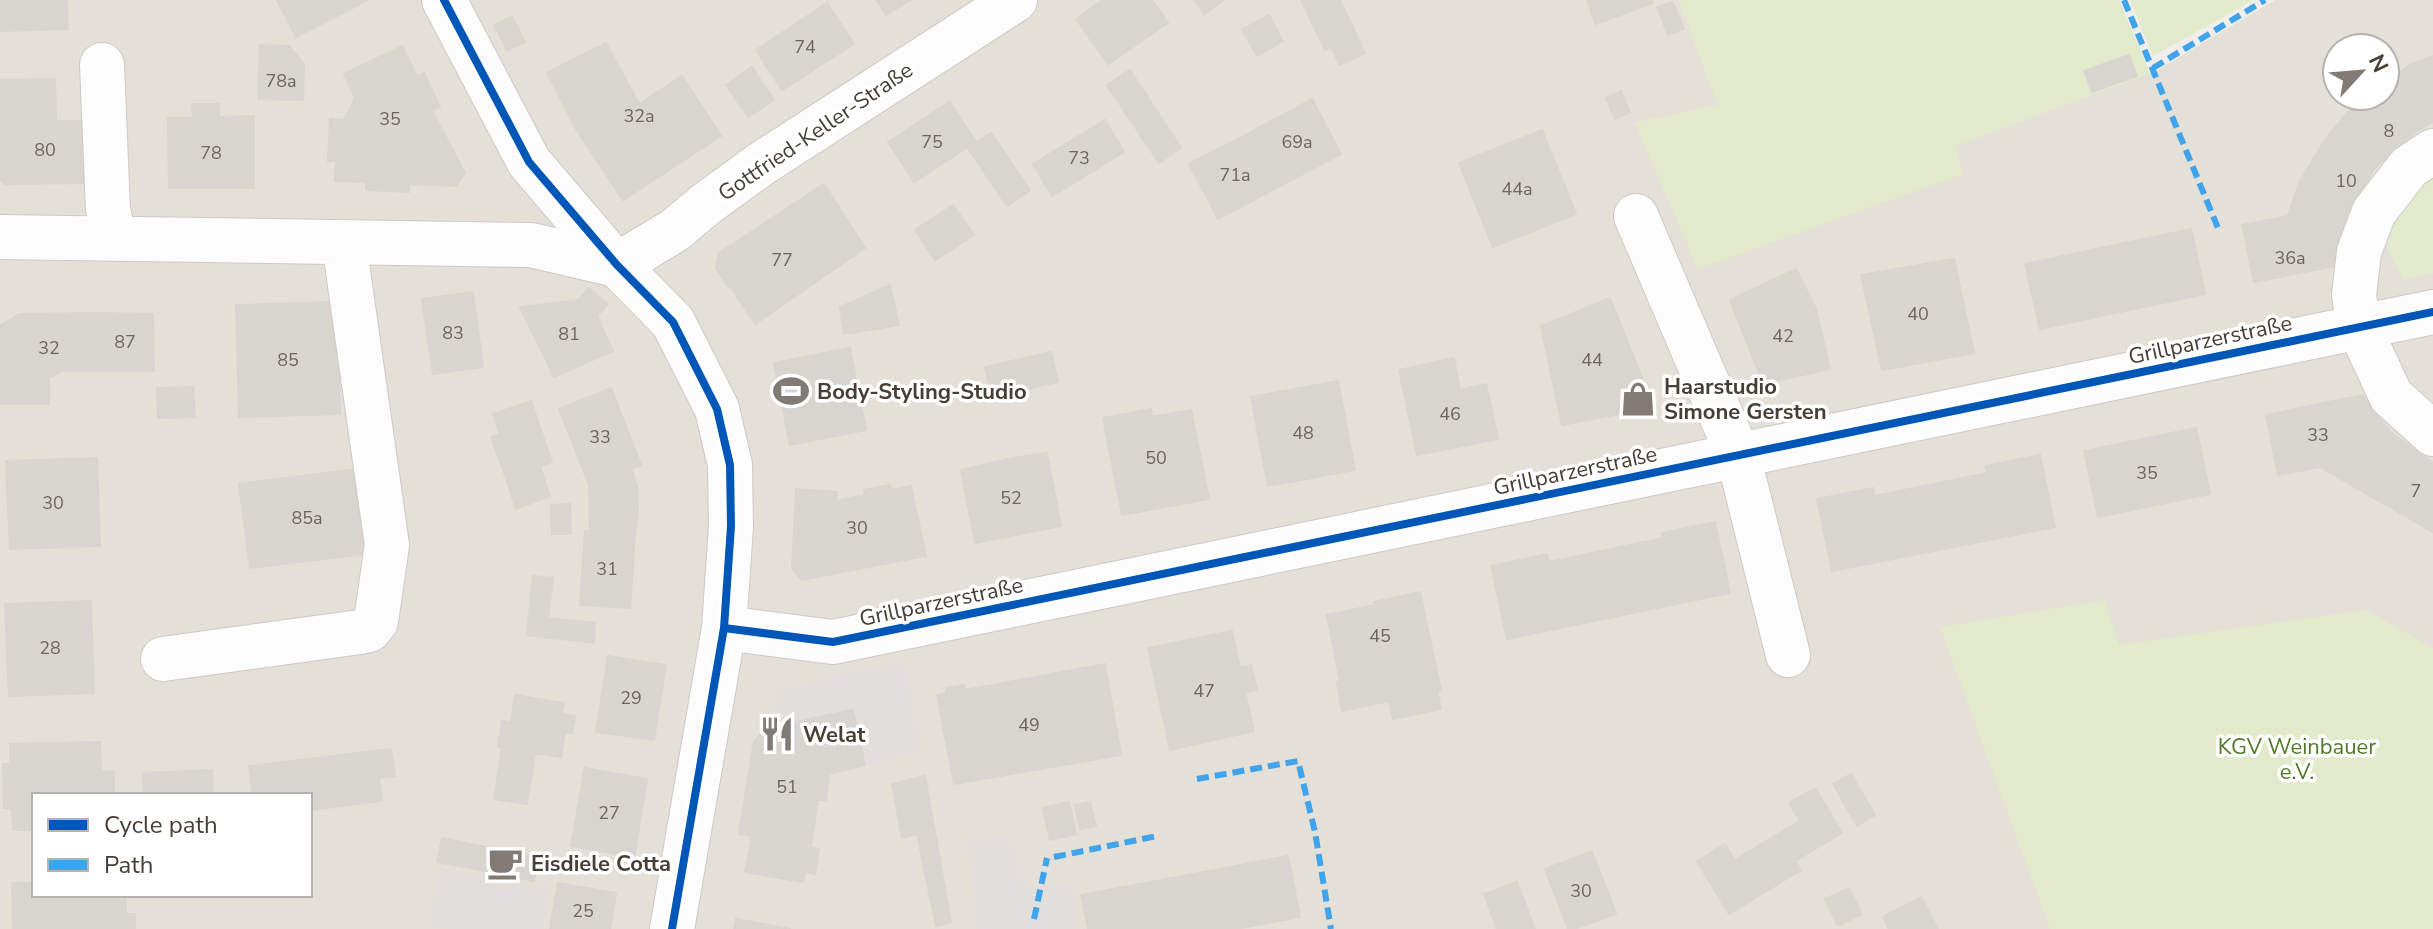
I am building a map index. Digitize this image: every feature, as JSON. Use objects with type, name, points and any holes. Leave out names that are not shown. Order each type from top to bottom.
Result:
[{"type":"street","points":[[444,0],[529,162],[617,265],[673,322],[717,409],[730,465],[731,526],[724,628],[672,929]]},
{"type":"street","name":"Gottfried-Keller-Straße","points":[[617,265],[675,230],[761,164],[1015,0]]},
{"type":"street","points":[[102,65],[108,209],[114,239]]},
{"type":"street","points":[[2433,151],[2409,167],[2374,212],[2359,252],[2354,295],[2359,327],[2391,396],[2433,434]]},
{"type":"street","points":[[1636,216],[1738,455],[1788,655]]},
{"type":"street","points":[[19,238],[531,245],[617,265]]},
{"type":"street","points":[[163,659],[360,632],[369,630],[376,621],[387,545],[344,243]]},
{"type":"street","name":"Grillparzerstraße","points":[[724,628],[833,642],[2433,312]]},
{"type":"shaded area","points":[[0,0],[1679,0],[1718,105],[1635,123],[1963,173],[1954,146],[2158,70],[2275,0],[2433,0],[2433,929],[0,929]]},
{"type":"shaded area","points":[[903,662],[923,752],[865,765],[853,710],[782,726],[775,690]]},
{"type":"shaded area","points":[[1010,837],[1023,890],[1076,883],[1079,929],[978,929],[968,840]]},
{"type":"shaded area","points":[[440,868],[550,888],[542,929],[430,927]]},
{"type":"green space","points":[[1679,0],[2119,0],[2150,73],[1955,146],[1963,174],[1698,269],[1635,123],[1718,105]]},
{"type":"green space","points":[[2130,0],[2254,0],[2153,56]]},
{"type":"green space","points":[[2433,169],[2433,273],[2403,279],[2389,251],[2387,226]]},
{"type":"green space","name":"KGV Weinbauer e.V.","points":[[2105,600],[2119,645],[2366,610],[2433,648],[2433,929],[2050,929],[1940,627]]},
{"type":"building","points":[[0,0],[67,0],[68,29],[0,31]]},
{"type":"building","points":[[277,0],[368,0],[296,37]]},
{"type":"building","points":[[877,0],[910,0],[886,15]]},
{"type":"building","points":[[1103,0],[1152,0],[1168,23],[1108,64],[1076,19]]},
{"type":"building","points":[[1194,0],[1224,0],[1204,14]]},
{"type":"building","points":[[1301,0],[1340,0],[1365,53],[1340,65],[1331,47],[1325,50]]},
{"type":"building","points":[[1587,0],[1651,0],[1653,3],[1596,24]]},
{"type":"building","points":[[1673,2],[1684,29],[1668,35],[1657,7]]},
{"type":"building","points":[[827,3],[854,44],[782,90],[756,50]]},
{"type":"building","points":[[1269,15],[1283,41],[1257,56],[1242,30]]},
{"type":"building","points":[[512,16],[525,42],[507,50],[494,25]]},
{"type":"building","points":[[606,43],[639,104],[682,76],[721,136],[623,200],[576,129],[547,73]]},
{"type":"building","points":[[260,45],[289,46],[304,64],[303,100],[258,99]]},
{"type":"building","points":[[402,46],[417,76],[424,73],[440,107],[432,111],[465,173],[456,186],[409,184],[409,192],[366,190],[366,182],[335,181],[336,161],[328,161],[330,119],[344,120],[355,98],[344,74]]},
{"type":"building","points":[[2129,55],[2137,76],[2092,92],[2084,71]]},
{"type":"building","points":[[2433,56],[2433,122],[2416,131],[2374,169],[2351,211],[2336,266],[2254,282],[2242,225],[2288,216],[2299,183],[2326,138],[2348,112],[2401,112],[2401,71]]},
{"type":"building","points":[[752,67],[774,100],[748,117],[726,85]]},
{"type":"building","points":[[1130,70],[1181,148],[1159,163],[1107,85]]},
{"type":"building","points":[[55,79],[56,121],[89,121],[90,183],[5,184],[0,179],[0,80]]},
{"type":"building","points":[[1621,91],[1630,112],[1615,119],[1606,98]]},
{"type":"building","points":[[1312,99],[1341,154],[1282,185],[1253,131]]},
{"type":"building","points":[[950,102],[976,142],[914,182],[888,142]]},
{"type":"building","points":[[192,104],[219,104],[219,117],[254,116],[254,188],[169,188],[168,118],[193,118]]},
{"type":"building","points":[[1105,120],[1124,152],[1052,196],[1033,164]]},
{"type":"building","points":[[1542,130],[1576,214],[1493,247],[1459,163]]},
{"type":"building","points":[[1253,131],[1282,185],[1218,219],[1189,164]]},
{"type":"building","points":[[991,133],[1030,190],[1007,206],[968,148]]},
{"type":"building","points":[[824,184],[865,248],[755,324],[716,268],[719,253]]},
{"type":"building","points":[[953,205],[974,235],[935,260],[915,230]]},
{"type":"building","points":[[2191,229],[2205,294],[2040,329],[2025,264]]},
{"type":"building","points":[[1954,259],[1974,353],[1882,370],[1861,275]]},
{"type":"building","points":[[1796,269],[1816,309],[1830,369],[1771,382],[1760,376],[1730,300]]},
{"type":"building","points":[[890,285],[899,325],[844,334],[840,307]]},
{"type":"building","points":[[589,288],[608,304],[597,316],[613,351],[554,377],[520,307],[578,300]]},
{"type":"building","points":[[473,292],[483,367],[433,374],[422,299]]},
{"type":"building","points":[[1610,298],[1648,393],[1640,410],[1562,425],[1541,326]]},
{"type":"building","points":[[337,302],[340,414],[239,417],[236,305]]},
{"type":"building","points":[[97,313],[153,314],[154,371],[97,371]]},
{"type":"building","points":[[97,313],[97,371],[62,371],[49,378],[49,404],[1,404],[1,325],[19,314]]},
{"type":"building","points":[[850,348],[866,430],[790,445],[774,363]]},
{"type":"building","points":[[1051,352],[1058,382],[992,397],[985,367]]},
{"type":"building","points":[[1454,358],[1460,390],[1486,384],[1498,439],[1417,455],[1399,370]]},
{"type":"building","points":[[1338,381],[1355,470],[1268,486],[1251,397]]},
{"type":"building","points":[[193,387],[195,417],[158,418],[157,388]]},
{"type":"building","points":[[611,388],[641,465],[589,485],[559,409]]},
{"type":"building","points":[[2362,395],[2391,433],[2433,463],[2433,532],[2320,467],[2278,475],[2266,415]]},
{"type":"building","points":[[531,401],[552,462],[506,478],[491,437],[500,434],[493,414]]},
{"type":"building","points":[[1151,409],[1152,417],[1191,410],[1209,499],[1122,515],[1103,418]]},
{"type":"building","points":[[2196,428],[2210,494],[2098,517],[2084,451]]},
{"type":"building","points":[[1047,453],[1061,526],[975,543],[961,470]]},
{"type":"building","points":[[2040,455],[2055,527],[1832,571],[1817,499],[1873,488],[1875,496],[1987,473],[1985,466]]},
{"type":"building","points":[[97,458],[100,546],[10,549],[6,461]]},
{"type":"building","points":[[540,466],[550,496],[516,509],[506,478]]},
{"type":"building","points":[[364,468],[374,553],[250,568],[239,484]]},
{"type":"building","points":[[632,468],[638,508],[635,534],[590,531],[589,485]]},
{"type":"building","points":[[890,485],[891,490],[911,486],[926,556],[802,580],[792,569],[796,489],[837,492],[836,501],[865,495],[864,490]]},
{"type":"building","points":[[570,504],[571,534],[552,534],[551,505]]},
{"type":"building","points":[[1715,522],[1730,593],[1507,639],[1491,566],[1547,554],[1549,562],[1663,538],[1662,533]]},
{"type":"building","points":[[585,531],[635,534],[630,608],[580,605]]},
{"type":"building","points":[[533,576],[553,578],[548,618],[595,623],[594,643],[527,635]]},
{"type":"building","points":[[1420,592],[1441,690],[1437,691],[1441,709],[1393,719],[1389,701],[1342,711],[1337,682],[1340,681],[1327,615]]},
{"type":"building","points":[[91,601],[94,693],[9,696],[5,604]]},
{"type":"building","points":[[1232,631],[1240,668],[1251,665],[1257,690],[1245,692],[1254,731],[1170,750],[1148,648]]},
{"type":"building","points":[[608,656],[666,665],[654,740],[596,732]]},
{"type":"building","points":[[1105,664],[1121,755],[954,784],[937,695],[947,693],[946,688],[964,685],[965,690]]},
{"type":"building","points":[[515,695],[564,703],[562,714],[575,716],[572,733],[511,723]]},
{"type":"building","points":[[853,710],[865,765],[829,774],[826,800],[818,800],[809,845],[819,849],[815,874],[805,872],[803,882],[745,872],[752,836],[739,834],[754,741],[767,728]]},
{"type":"building","points":[[502,721],[565,732],[561,757],[498,747]]},
{"type":"building","points":[[100,742],[101,772],[114,771],[114,793],[32,793],[32,830],[13,830],[12,808],[4,808],[3,764],[10,764],[10,744]]},
{"type":"building","points":[[502,747],[535,753],[527,804],[494,799]]},
{"type":"building","points":[[391,749],[395,776],[379,778],[382,801],[312,810],[312,793],[253,793],[249,766]]},
{"type":"building","points":[[585,768],[647,779],[634,857],[571,846]]},
{"type":"building","points":[[212,770],[213,793],[144,793],[143,773]]},
{"type":"building","points":[[1851,774],[1875,815],[1857,826],[1833,784]]},
{"type":"building","points":[[925,776],[951,922],[936,926],[917,834],[902,838],[892,784]]},
{"type":"building","points":[[1815,788],[1842,833],[1795,861],[1801,870],[1729,914],[1697,861],[1725,844],[1735,860],[1800,821],[1789,803]]},
{"type":"building","points":[[1069,802],[1076,834],[1050,840],[1043,808]]},
{"type":"building","points":[[1090,802],[1096,826],[1080,829],[1075,805]]},
{"type":"building","points":[[442,838],[476,845],[471,868],[437,862]]},
{"type":"building","name":"Eisdiele Cotta","points":[[476,845],[538,857],[534,881],[471,868]]},
{"type":"building","points":[[1592,851],[1616,914],[1568,929],[1545,869]]},
{"type":"building","points":[[1288,856],[1300,917],[1236,929],[1088,929],[1081,895]]},
{"type":"building","points":[[1517,882],[1535,929],[1497,929],[1484,894]]},
{"type":"building","points":[[12,883],[32,883],[32,897],[126,897],[126,914],[135,914],[135,929],[13,929]]},
{"type":"building","points":[[558,883],[616,893],[610,929],[550,929]]},
{"type":"building","points":[[1849,888],[1862,914],[1838,926],[1825,899]]},
{"type":"building","points":[[1921,897],[1938,929],[1889,929],[1883,917]]},
{"type":"building","points":[[736,919],[791,929],[734,929]]},
{"type":"marked path","points":[[2124,0],[2218,228]]},
{"type":"marked path","points":[[2153,68],[2265,0]]},
{"type":"marked path","points":[[1197,779],[1298,761],[1315,832],[1331,929]]},
{"type":"marked path","points":[[1054,857],[1157,836]]},
{"type":"marked path","points":[[1034,919],[1047,858]]},
{"type":"cycle path","points":[[444,0],[529,162],[617,265],[673,322],[717,409],[730,465],[731,526],[724,628],[672,929]]},
{"type":"cycle path","points":[[724,628],[833,642],[2433,312]]},
{"type":"place","name":"Body-Styling-Studio","points":[[791,391]]},
{"type":"place","name":"Haarstudio Simone Gersten","points":[[1638,399]]},
{"type":"place","name":"Welat","points":[[777,734]]},
{"type":"place","name":"Eisdiele Cotta","points":[[505,863]]}]
